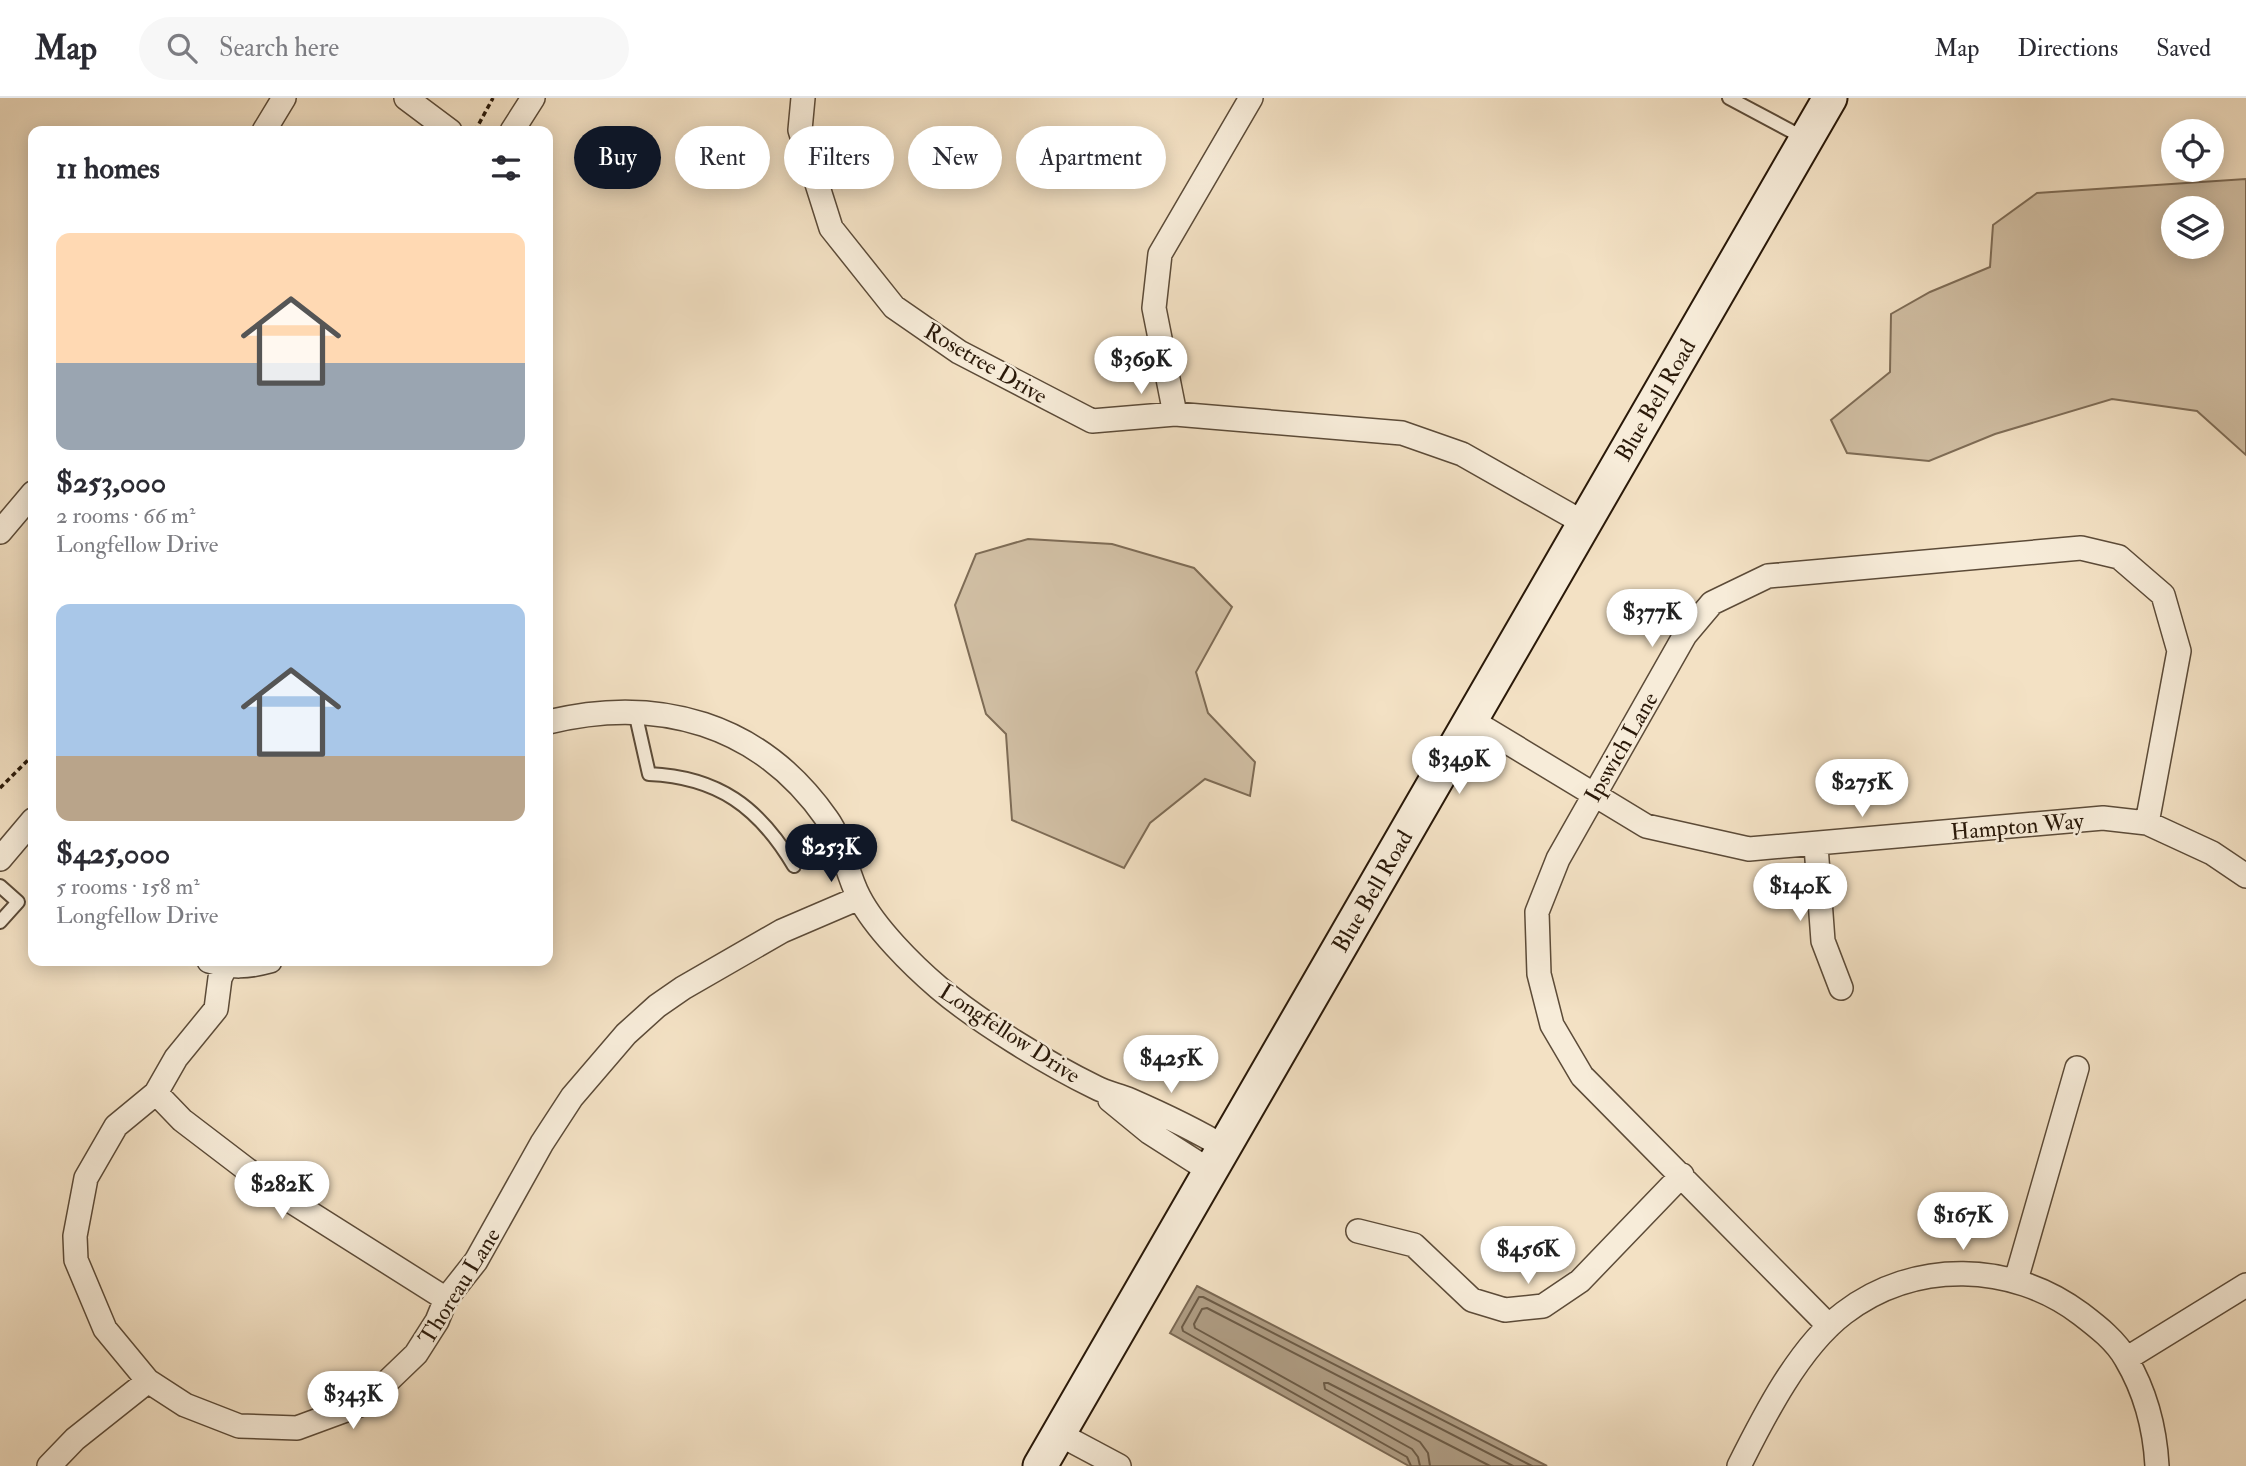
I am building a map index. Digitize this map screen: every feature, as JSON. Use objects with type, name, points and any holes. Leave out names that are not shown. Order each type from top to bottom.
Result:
[{"type":"street","points":[[267,126],[284,98]]},
{"type":"street","points":[[406,98],[443,126]]},
{"type":"street","points":[[515,126],[533,98]]},
{"type":"street","name":"Rosetree Drive","points":[[803,98],[800,130],[831,228],[894,307],[959,352],[1092,421],[1175,414],[1402,433],[1462,454],[1584,523]]},
{"type":"street","points":[[1175,414],[1154,308],[1160,254],[1251,98]]},
{"type":"street","name":"Blue Bell Road","points":[[1040,1466],[1830,98]]},
{"type":"street","points":[[0,532],[28,500]]},
{"type":"street","name":"Ipswich Lane","points":[[1829,1326],[1582,1076],[1552,1025],[1539,974],[1537,912],[1558,859],[1685,635],[1712,603],[1768,576],[2081,548],[2119,556],[2164,595],[2179,651],[2147,823]]},
{"type":"street","name":"Longfellow Drive","points":[[553,721],[571,716],[658,712],[715,726],[783,766],[828,821],[859,898],[901,951],[947,995],[1097,1089],[1149,1132],[1217,1159]]},
{"type":"street","name":"Hampton Way","points":[[1471,720],[1647,827],[1749,849],[1816,846],[2103,818],[2147,823],[2212,853],[2246,876]]},
{"type":"street","points":[[0,859],[28,828]]},
{"type":"street","points":[[1816,846],[1823,941],[1841,988]]},
{"type":"street","name":"Thoreau Lane","points":[[218,966],[220,978],[216,1009],[176,1058],[156,1093],[116,1126],[86,1178],[75,1236],[75,1260],[99,1318],[148,1381],[185,1405],[239,1426],[298,1428],[365,1403],[416,1354],[437,1321],[446,1299],[476,1261],[541,1143],[572,1097],[626,1034],[657,1006],[683,988],[782,931],[859,898]]},
{"type":"street","points":[[2016,1280],[2077,1068]]},
{"type":"street","points":[[156,1093],[182,1120],[275,1192],[446,1299]]},
{"type":"street","points":[[1358,1231],[1414,1245],[1472,1300],[1505,1310],[1543,1306],[1580,1281],[1682,1175]]},
{"type":"street","points":[[1739,1466],[1770,1408],[1820,1333],[1863,1300],[1904,1281],[1925,1276],[1971,1274],[2016,1280],[2060,1298],[2096,1325],[2126,1359],[2151,1419],[2157,1466]]},
{"type":"street","points":[[2126,1359],[2239,1292],[2246,1285]]},
{"type":"street","points":[[49,1466],[75,1439],[148,1381]]},
{"type":"street","points":[[1059,1434],[1119,1466]]},
{"type":"lane","points":[[1729,98],[1806,140]]},
{"type":"lane","points":[[635,712],[649,774],[703,781],[741,803],[775,837],[794,866]]},
{"type":"lane","points":[[0,886],[18,902],[0,922]]},
{"type":"path","points":[[478,126],[493,98]]},
{"type":"path","points":[[0,788],[28,760]]},
{"type":"shaded area","points":[[2246,179],[2246,455],[2197,411],[2112,399],[1995,434],[1929,461],[1847,453],[1831,420],[1890,372],[1891,314],[1930,292],[1990,267],[1993,225],[2037,193]]},
{"type":"shaded area","points":[[1028,539],[1112,544],[1194,568],[1232,607],[1196,672],[1208,713],[1255,762],[1250,796],[1205,779],[1150,823],[1124,868],[1012,820],[1006,734],[986,714],[955,605],[976,554]]},
{"type":"water","points":[[1197,1286],[1547,1466],[1409,1466],[1170,1333]]}]
